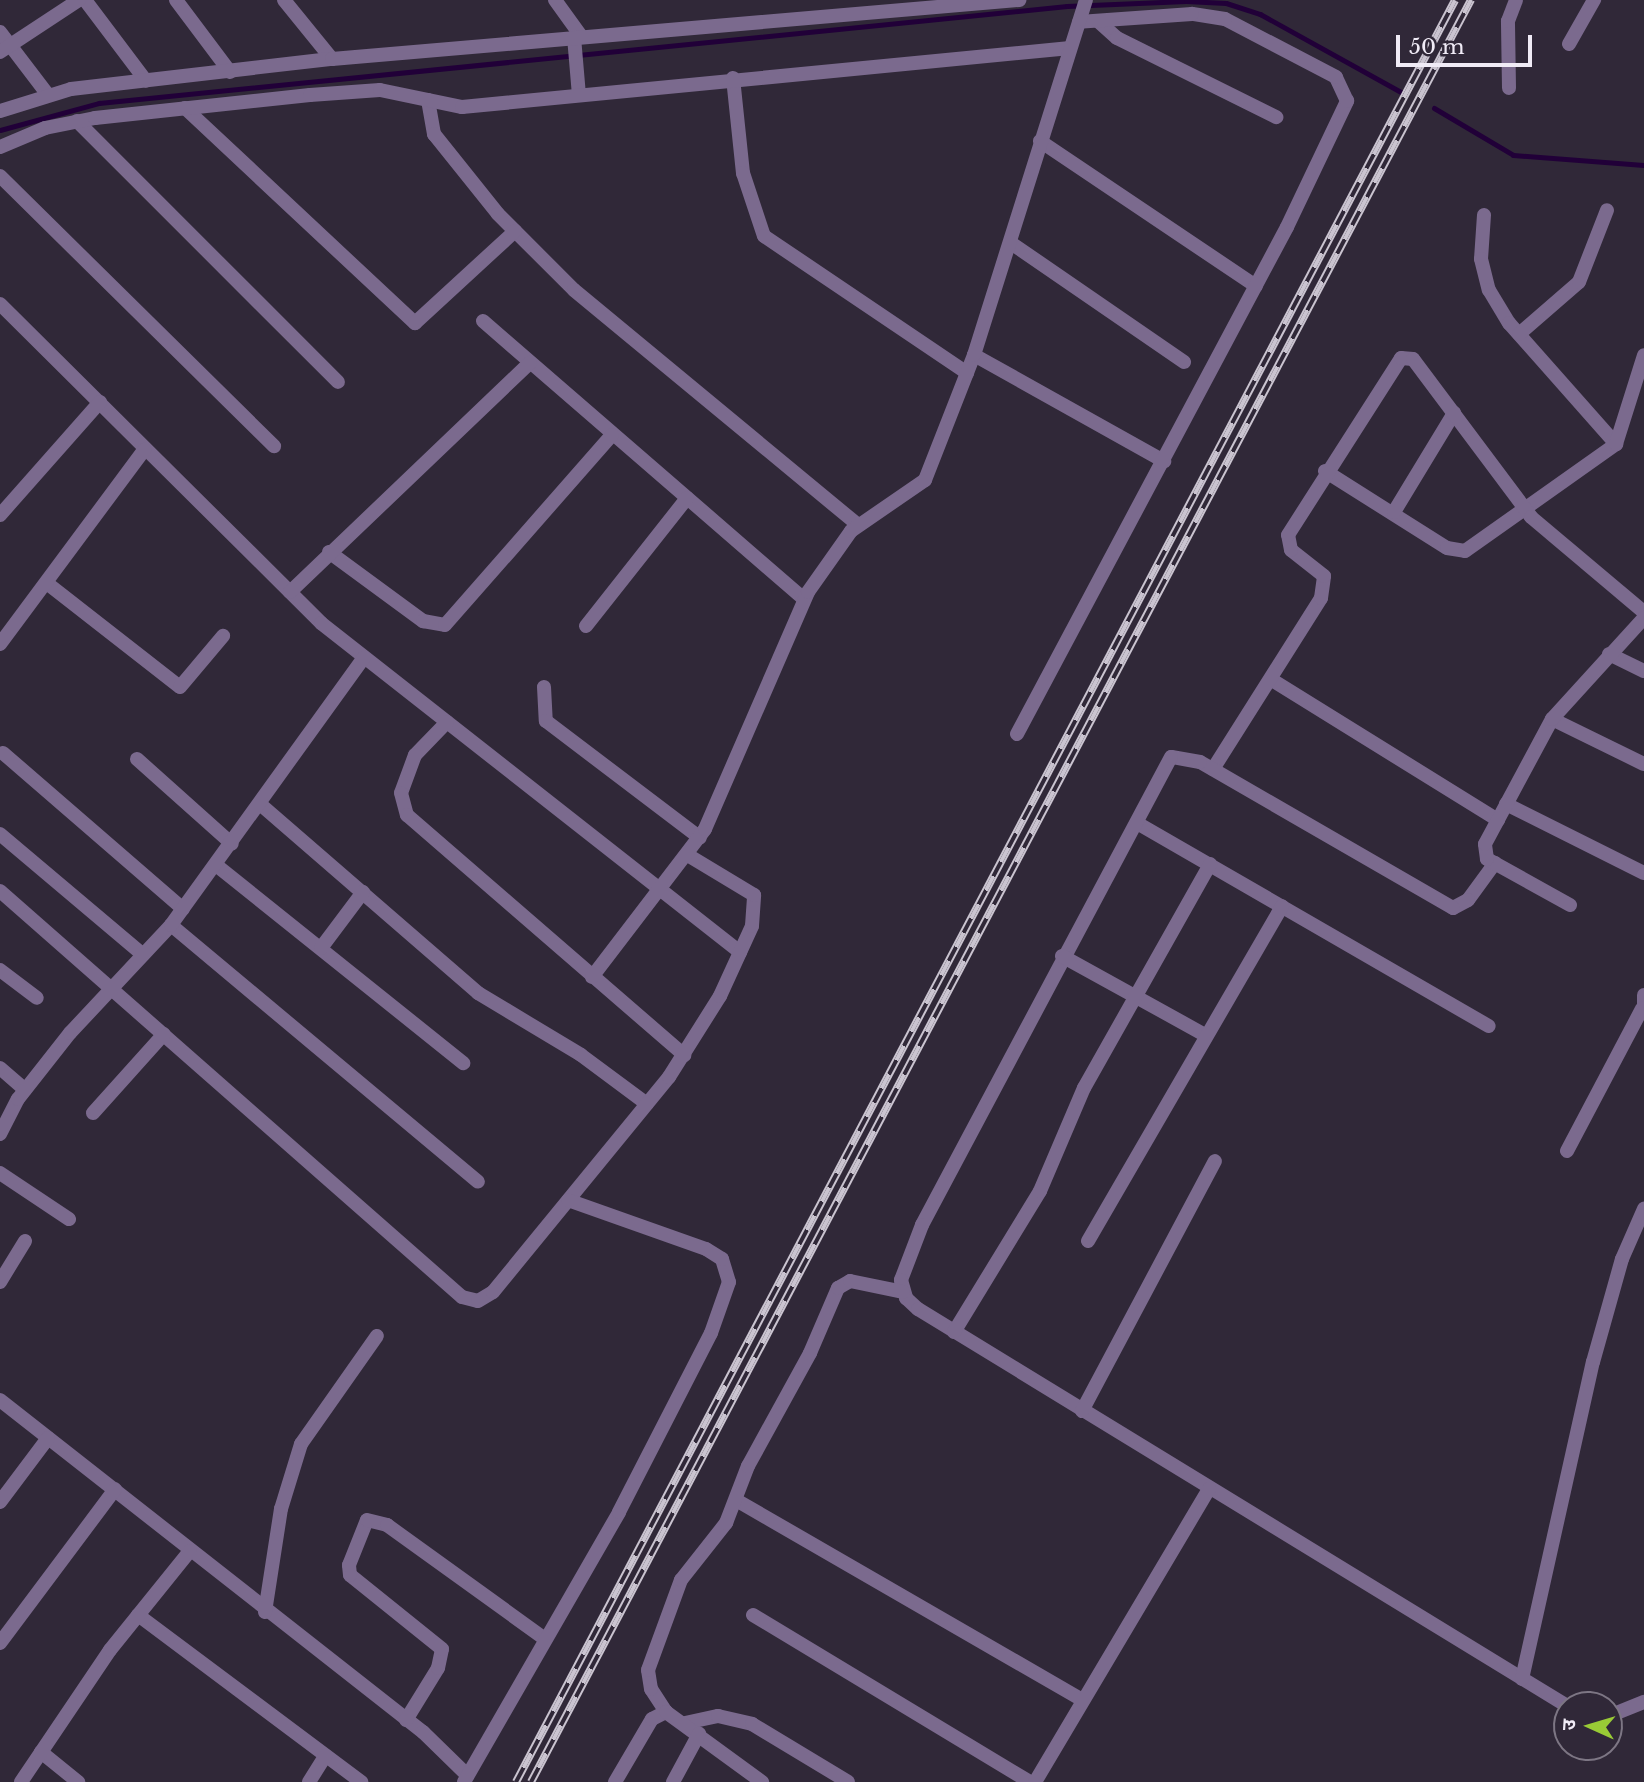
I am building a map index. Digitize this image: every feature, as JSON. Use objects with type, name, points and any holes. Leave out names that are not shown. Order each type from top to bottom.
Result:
[{"type":"street","points":[[5,49],[79,0]]},
{"type":"street","points":[[85,0],[146,80]]},
{"type":"street","points":[[176,0],[230,72]]},
{"type":"street","points":[[284,0],[332,59]]},
{"type":"street","points":[[555,0],[576,40],[579,95]]},
{"type":"street","points":[[0,111],[48,95],[146,80],[332,59],[1019,0]]},
{"type":"street","points":[[1509,88],[1508,21],[1516,0]]},
{"type":"street","points":[[1569,44],[1594,0]]},
{"type":"street","points":[[592,977],[661,892],[699,838],[756,720],[804,599],[858,525],[925,480],[974,355],[1083,11],[1117,38],[1276,117]]},
{"type":"street","points":[[1017,734],[1256,286],[1347,101],[1343,83],[1225,19],[1192,14],[1098,21]]},
{"type":"street","points":[[0,32],[5,49],[48,95]]},
{"type":"street","points":[[0,148],[78,121],[185,108],[380,90],[462,107],[733,78],[1070,48]]},
{"type":"street","points":[[733,78],[743,173],[764,236],[967,373]]},
{"type":"street","points":[[428,100],[434,134],[515,231],[573,290],[858,525]]},
{"type":"street","points":[[185,108],[415,323],[515,231]]},
{"type":"street","points":[[78,121],[338,383]]},
{"type":"street","points":[[1040,141],[1256,286]]},
{"type":"street","points":[[0,176],[274,446]]},
{"type":"street","points":[[1519,334],[1579,282],[1607,210]]},
{"type":"street","points":[[1485,215],[1483,273],[1519,334],[1616,444]]},
{"type":"street","points":[[1011,243],[1184,362]]},
{"type":"street","points":[[0,304],[100,402],[144,450],[290,592],[364,657],[740,952]]},
{"type":"street","points":[[483,321],[804,599]]},
{"type":"street","points":[[974,355],[1164,461]]},
{"type":"street","points":[[1325,471],[1394,512],[1447,548],[1465,551],[1616,444],[1644,355]]},
{"type":"street","points":[[1213,769],[1272,680],[1321,598],[1324,576],[1291,550],[1288,535],[1325,471],[1401,358],[1413,359],[1524,509],[1644,612]]},
{"type":"street","points":[[290,592],[530,363]]},
{"type":"street","points":[[0,515],[100,402]]},
{"type":"street","points":[[1394,512],[1454,413]]},
{"type":"street","points":[[329,552],[423,621],[445,625],[612,435]]},
{"type":"street","points":[[2,638],[48,584],[144,450]]},
{"type":"street","points":[[586,626],[687,498]]},
{"type":"street","points":[[48,584],[180,687],[223,636]]},
{"type":"street","points":[[1570,905],[1495,863],[1484,851],[1552,719],[1644,618]]},
{"type":"street","points":[[1609,654],[1644,671]]},
{"type":"street","points":[[0,1134],[25,1090],[171,925],[232,844],[364,657]]},
{"type":"street","points":[[1272,680],[1498,820]]},
{"type":"street","points":[[544,687],[546,721],[699,838]]},
{"type":"street","points":[[1552,719],[1644,764]]},
{"type":"street","points":[[447,722],[415,755],[401,805],[592,977],[684,1055]]},
{"type":"street","points":[[3,753],[183,909]]},
{"type":"street","points":[[903,1292],[903,1269],[922,1225],[1062,956],[1171,757],[1187,757],[1213,769],[1453,908],[1468,900],[1495,863]]},
{"type":"street","points":[[137,759],[232,844]]},
{"type":"street","points":[[260,804],[478,993],[581,1055],[646,1104]]},
{"type":"street","points":[[1506,804],[1644,873]]},
{"type":"street","points":[[1137,823],[1489,1026]]},
{"type":"street","points":[[0,834],[144,956]]},
{"type":"street","points":[[0,891],[469,1300],[493,1292],[646,1104],[684,1055],[740,952],[752,926],[754,895],[688,856]]},
{"type":"street","points":[[216,864],[463,1063]]},
{"type":"street","points":[[954,1332],[1040,1191],[1084,1088],[1210,864]]},
{"type":"street","points":[[321,948],[363,892]]},
{"type":"street","points":[[1088,1241],[1282,906]]},
{"type":"street","points":[[171,925],[478,1182]]},
{"type":"street","points":[[1062,956],[1205,1035]]},
{"type":"street","points":[[0,970],[37,998]]},
{"type":"street","points":[[1567,1151],[1643,1005]]},
{"type":"street","points":[[93,1113],[164,1034]]},
{"type":"street","points":[[0,1068],[25,1090]]},
{"type":"street","points":[[1082,1411],[1215,1161]]},
{"type":"street","points":[[0,1173],[69,1219]]},
{"type":"street","points":[[0,1400],[115,1489],[265,1612],[406,1720],[466,1779],[545,1639],[570,1604],[665,1425],[711,1333],[729,1282],[722,1259],[706,1249],[568,1200]]},
{"type":"street","points":[[1522,1679],[1593,1362],[1622,1259],[1644,1209]]},
{"type":"street","points":[[0,1282],[25,1241]]},
{"type":"street","points":[[755,1780],[685,1723],[666,1712],[649,1682],[651,1657],[689,1564],[720,1531],[842,1282],[903,1292],[918,1309],[954,1332],[1553,1698]]},
{"type":"street","points":[[265,1612],[281,1509],[301,1444],[377,1336]]},
{"type":"street","points":[[0,1502],[48,1438]]},
{"type":"street","points":[[0,1643],[115,1489]]},
{"type":"street","points":[[753,1615],[1032,1782],[1209,1489]]},
{"type":"street","points":[[736,1500],[1083,1700]]},
{"type":"street","points":[[406,1720],[438,1668],[442,1649],[350,1575],[349,1565],[367,1520],[387,1525],[545,1639]]},
{"type":"street","points":[[22,1782],[138,1615],[190,1550]]},
{"type":"street","points":[[138,1615],[360,1782]]},
{"type":"street","points":[[1623,1710],[1644,1700]]},
{"type":"street","points":[[615,1782],[652,1719],[666,1712]]},
{"type":"street","points":[[685,1723],[718,1716],[752,1724],[848,1782]]},
{"type":"street","points":[[673,1782],[699,1734]]},
{"type":"street","points":[[41,1752],[78,1782]]},
{"type":"street","points":[[309,1782],[325,1756]]},
{"type":"waterway","points":[[0,130],[99,103],[1067,6],[1186,1],[1226,3],[1260,14],[1401,92]]},
{"type":"waterway","points":[[1434,108],[1513,155],[1644,165]]},
{"type":"railway","points":[[516,1782],[1455,0]]},
{"type":"railway","points":[[531,1782],[1471,0]]}]
